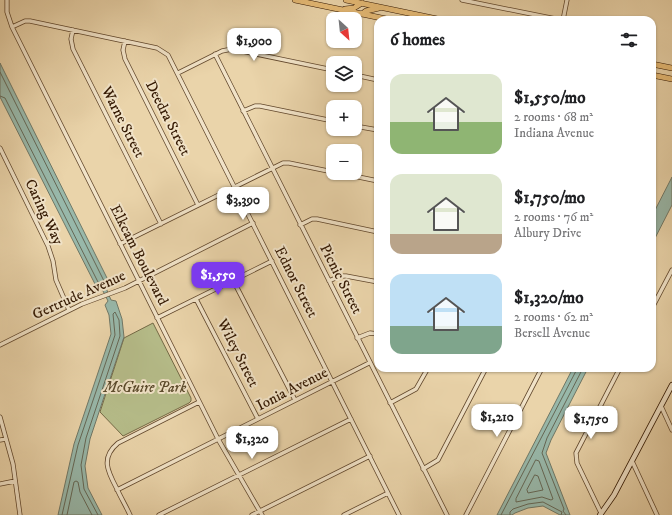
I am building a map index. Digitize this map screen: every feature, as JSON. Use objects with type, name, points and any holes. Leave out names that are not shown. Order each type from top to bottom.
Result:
[{"type":"main road","points":[[295,0],[352,12]]},
{"type":"main road","points":[[346,0],[424,16]]},
{"type":"main road","points":[[342,10],[354,8],[362,3]]},
{"type":"main road","points":[[362,14],[382,7]]},
{"type":"main road","points":[[362,14],[374,16]]},
{"type":"main road","points":[[656,65],[672,68]]},
{"type":"main road","points":[[656,76],[672,79]]},
{"type":"street","name":"Elkcam Boulevard","points":[[7,0],[7,12],[12,27],[218,439],[262,515]]},
{"type":"street","points":[[462,0],[542,16]]},
{"type":"street","points":[[563,16],[567,0]]},
{"type":"street","name":"Ednor Street","points":[[12,27],[25,21],[30,21],[161,49],[168,55],[399,515]]},
{"type":"street","name":"Warne Street","points":[[73,30],[73,48],[161,224]]},
{"type":"street","name":"Deedra Street","points":[[125,41],[123,50],[125,59],[198,205]]},
{"type":"street","points":[[178,73],[226,49],[326,69]]},
{"type":"street","name":"Picnic Street","points":[[215,54],[374,371]]},
{"type":"street","points":[[362,77],[374,79]]},
{"type":"street","points":[[243,111],[255,106],[260,106],[326,120]]},
{"type":"street","points":[[362,127],[374,129]]},
{"type":"street","name":"Caring Way","points":[[0,148],[1,153],[48,246],[53,261],[56,280],[69,310]]},
{"type":"street","points":[[120,244],[283,163],[326,171]]},
{"type":"street","points":[[362,178],[374,180]]},
{"type":"street","points":[[300,225],[312,219],[318,219],[374,231]]},
{"type":"street","name":"Gertrude Avenue","points":[[0,345],[69,310],[139,281],[253,223]]},
{"type":"street","points":[[157,318],[272,261]]},
{"type":"street","points":[[656,301],[672,272]]},
{"type":"street","points":[[329,281],[340,276],[346,276],[374,281]]},
{"type":"street","points":[[233,280],[295,400]]},
{"type":"street","name":"Wiley Street","points":[[196,299],[258,419]]},
{"type":"street","points":[[357,338],[370,333],[374,334]]},
{"type":"street","name":"Ionia Avenue","points":[[117,490],[370,363]]},
{"type":"street","name":"Picnic Street","points":[[374,372],[447,515]]},
{"type":"street","points":[[390,403],[416,389],[426,372]]},
{"type":"street","points":[[423,469],[438,460],[484,372]]},
{"type":"street","points":[[466,515],[540,372]]},
{"type":"street","points":[[618,372],[576,453],[577,463],[600,514],[614,495],[672,385]]},
{"type":"street","points":[[130,515],[108,470],[107,463],[111,450],[118,443],[200,402]]},
{"type":"street","points":[[661,406],[672,430]]},
{"type":"street","points":[[0,417],[15,481],[20,515]]},
{"type":"street","points":[[160,515],[351,418]]},
{"type":"street","points":[[0,440],[6,439]]},
{"type":"street","points":[[252,515],[370,456]]},
{"type":"street","points":[[632,461],[658,515]]},
{"type":"street","points":[[0,484],[15,481]]},
{"type":"street","points":[[344,515],[388,493]]},
{"type":"green space","name":"McGuire Park","points":[[153,323],[191,398],[191,401],[123,436],[100,412],[124,338]]},
{"type":"water","points":[[0,63],[108,280],[109,284],[106,288],[111,300],[116,301],[122,319],[124,337],[90,439],[85,466],[88,488],[102,515],[58,515],[74,444],[111,334],[109,315],[105,305],[108,301],[102,289],[97,288],[0,97]]},
{"type":"water","points":[[672,177],[672,205],[656,236],[656,208]]},
{"type":"water","points":[[571,372],[586,372],[551,440],[546,453],[570,515],[560,515],[543,506],[528,508],[512,515],[497,515]]}]
